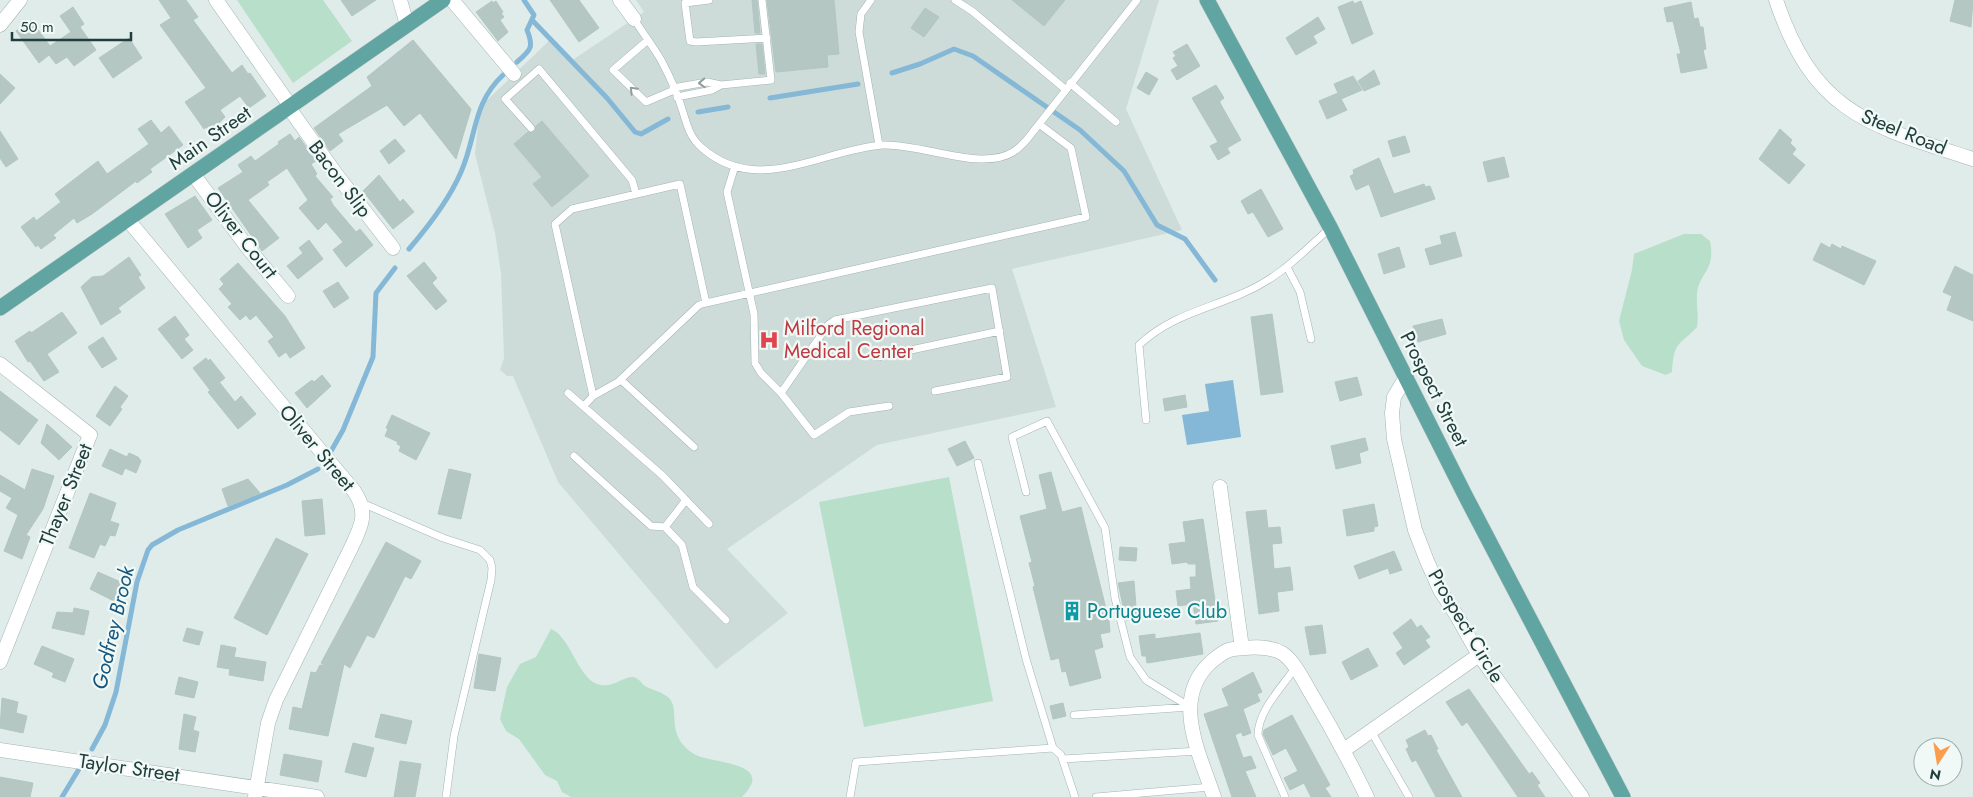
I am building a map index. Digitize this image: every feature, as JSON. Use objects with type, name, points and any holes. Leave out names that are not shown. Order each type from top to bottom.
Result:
[{"type":"main road","name":"Main Street","points":[[0,308],[443,0]]},
{"type":"main road","name":"Prospect Street","points":[[1207,0],[1330,227],[1622,797]]},
{"type":"street","points":[[0,25],[20,0]]},
{"type":"street","name":"Bacon Slip","points":[[216,0],[336,174],[393,248]]},
{"type":"street","points":[[400,0],[407,26]]},
{"type":"street","points":[[452,0],[518,79]]},
{"type":"street","points":[[620,0],[634,19]]},
{"type":"street","name":"Steel Road","points":[[1776,0],[1790,39],[1800,58],[1823,89],[1840,103],[1874,124],[1973,159]]},
{"type":"street","name":"Oliver Court","points":[[193,174],[248,248],[288,296]]},
{"type":"street","name":"Oliver Street","points":[[128,220],[362,503],[363,516],[356,539],[273,706],[256,792]]},
{"type":"street","name":"Thayer Street","points":[[0,364],[90,435],[0,662]]},
{"type":"street","name":"Prospect Circle","points":[[1406,377],[1394,397],[1392,413],[1399,467],[1415,530],[1440,590],[1458,616],[1479,655],[1582,797]]},
{"type":"street","points":[[1220,487],[1242,648]]},
{"type":"street","points":[[1213,792],[1189,715],[1190,696],[1205,668],[1228,650],[1258,647],[1282,653],[1295,668],[1344,750],[1367,797]]},
{"type":"street","points":[[1344,750],[1479,655]]},
{"type":"street","name":"Taylor Street","points":[[0,750],[256,792],[316,797]]},
{"type":"lane","points":[[709,0],[685,3],[690,41],[767,38]]},
{"type":"lane","points":[[648,40],[613,70],[646,102],[707,82],[721,85],[771,80],[762,0]]},
{"type":"lane","points":[[871,0],[861,14],[859,32],[879,145]]},
{"type":"lane","points":[[955,0],[1116,122]]},
{"type":"lane","points":[[634,19],[661,60],[675,92],[690,136],[702,149],[736,166],[772,170],[879,145],[906,145],[987,159],[1013,152],[1042,121],[1137,0]]},
{"type":"lane","points":[[531,128],[505,99],[518,79],[539,69],[632,180],[636,194]]},
{"type":"lane","points":[[675,92],[712,90],[721,85]]},
{"type":"lane","points":[[584,406],[593,396],[620,380],[698,306],[995,236],[1086,217],[1071,148],[1042,121]]},
{"type":"lane","points":[[736,166],[727,192],[754,314],[755,363],[760,373],[781,393],[814,435],[849,412],[888,406]]},
{"type":"lane","points":[[593,396],[555,224],[572,209],[680,184],[706,303]]},
{"type":"lane","points":[[1146,420],[1139,346],[1154,331],[1193,311],[1242,294],[1279,274],[1330,227]]},
{"type":"lane","points":[[1287,267],[1300,292],[1311,338]]},
{"type":"lane","points":[[781,393],[828,325],[835,320],[992,288],[1007,377],[935,391]]},
{"type":"lane","points":[[878,356],[1000,331]]},
{"type":"lane","points":[[620,380],[694,447]]},
{"type":"lane","points":[[568,393],[663,476],[709,524]]},
{"type":"lane","points":[[1026,492],[1012,437],[1047,421],[1105,528],[1115,598],[1130,657],[1146,680],[1190,707]]},
{"type":"lane","points":[[574,456],[651,526],[665,526],[682,545],[693,587],[726,620]]},
{"type":"lane","points":[[978,463],[1026,659],[1053,748],[1062,755],[1075,797]]},
{"type":"lane","points":[[665,526],[686,500]]},
{"type":"lane","points":[[362,503],[443,538],[480,550],[488,556],[491,564],[491,580],[454,736],[446,797]]},
{"type":"lane","points":[[1285,797],[1258,735],[1258,727],[1261,717],[1295,668]]},
{"type":"lane","points":[[1074,715],[1190,707]]},
{"type":"lane","points":[[1371,731],[1409,797]]},
{"type":"lane","points":[[850,797],[856,762],[1053,748]]},
{"type":"lane","points":[[1063,759],[1199,752]]},
{"type":"lane","points":[[1096,797],[1213,792]]},
{"type":"shaded area","name":"Milford Regional Medical Center","points":[[636,0],[1159,0],[1126,109],[1182,230],[1012,269],[1056,407],[877,445],[727,549],[788,613],[716,669],[558,482],[513,376],[507,376],[500,370],[504,358],[501,273],[495,233],[475,154],[478,126],[484,103],[550,40],[571,61],[644,12]]},
{"type":"green space","points":[[237,0],[323,0],[352,41],[293,83]]},
{"type":"green space","points":[[1684,234],[1701,234],[1710,241],[1711,259],[1698,287],[1697,327],[1678,345],[1674,355],[1672,372],[1666,375],[1642,366],[1624,340],[1619,321],[1632,270],[1634,254]]},
{"type":"green space","points":[[949,477],[993,701],[864,727],[819,502]]},
{"type":"green space","points":[[551,629],[563,639],[590,680],[597,684],[609,685],[632,677],[669,698],[674,710],[676,731],[685,747],[702,757],[738,766],[747,770],[752,776],[751,785],[742,797],[571,797],[562,792],[557,781],[545,775],[519,739],[506,731],[500,719],[507,687],[520,664],[536,657]]},
{"type":"water","points":[[1233,380],[1241,437],[1187,445],[1182,415],[1209,411],[1205,384]]},
{"type":"building","points":[[159,0],[186,0],[198,17],[193,20],[232,73],[242,65],[266,96],[249,108],[240,96],[220,110],[225,117],[220,122],[208,130],[206,127],[204,129],[185,102],[206,88],[160,25],[171,18]]},
{"type":"building","points":[[341,0],[376,0],[352,16]]},
{"type":"building","points":[[550,0],[579,0],[599,28],[579,42]]},
{"type":"building","points":[[752,0],[757,0],[760,33],[755,33]]},
{"type":"building","points":[[767,0],[834,0],[839,54],[827,55],[828,67],[776,72]]},
{"type":"building","points":[[1012,0],[1065,0],[1044,26]]},
{"type":"building","points":[[1955,0],[1973,0],[1971,27],[1950,21]]},
{"type":"building","points":[[492,1],[493,3],[496,1],[503,12],[501,13],[504,17],[500,20],[508,32],[498,41],[476,12]]},
{"type":"building","points":[[1353,1],[1354,4],[1361,1],[1373,34],[1352,44],[1338,7]]},
{"type":"building","points":[[1691,2],[1694,19],[1698,18],[1700,27],[1703,27],[1706,49],[1703,50],[1707,68],[1681,73],[1677,54],[1681,54],[1673,21],[1667,22],[1664,8]]},
{"type":"building","points":[[73,7],[84,24],[80,27],[96,50],[74,66],[67,57],[56,64],[49,55],[39,63],[16,31],[31,20],[50,46],[71,32],[60,16]]},
{"type":"building","points":[[925,8],[939,17],[924,37],[911,28]]},
{"type":"building","points":[[1318,17],[1325,29],[1313,36],[1317,43],[1296,55],[1286,38]]},
{"type":"building","points":[[129,38],[142,58],[113,78],[99,58]]},
{"type":"building","points":[[413,40],[471,109],[456,159],[420,113],[404,126],[387,105],[338,134],[343,141],[330,151],[314,128],[372,86],[367,77]]},
{"type":"building","points":[[756,44],[762,44],[765,74],[759,74]]},
{"type":"building","points":[[1187,44],[1200,66],[1177,80],[1171,70],[1178,66],[1173,58],[1176,56],[1173,52]]},
{"type":"building","points":[[1374,70],[1380,84],[1364,91],[1358,81]]},
{"type":"building","points":[[1146,72],[1158,79],[1149,95],[1137,88]]},
{"type":"building","points":[[0,74],[15,88],[0,104]]},
{"type":"building","points":[[1353,76],[1362,90],[1341,99],[1347,110],[1327,119],[1319,101],[1338,93],[1334,84]]},
{"type":"building","points":[[1216,85],[1224,98],[1220,103],[1241,140],[1227,148],[1230,153],[1218,160],[1210,146],[1218,142],[1192,98]]},
{"type":"building","points":[[151,120],[161,133],[169,126],[183,145],[150,169],[152,172],[137,183],[136,181],[77,223],[74,218],[53,235],[56,238],[41,249],[38,245],[36,247],[21,227],[34,217],[36,221],[61,202],[55,194],[98,161],[107,174],[149,144],[138,129]]},
{"type":"building","points":[[542,121],[589,176],[552,207],[533,184],[542,177],[514,144],[528,132],[534,132],[536,126]]},
{"type":"building","points":[[1780,129],[1792,140],[1790,143],[1796,149],[1792,154],[1805,165],[1789,184],[1759,159]]},
{"type":"building","points":[[0,131],[18,159],[6,167],[0,158]]},
{"type":"building","points":[[290,134],[295,141],[299,137],[316,161],[311,164],[317,174],[315,176],[333,197],[330,199],[333,205],[356,232],[360,229],[373,245],[346,267],[333,250],[343,242],[326,222],[318,230],[299,208],[308,200],[287,168],[267,182],[269,185],[248,200],[279,238],[262,251],[218,188],[243,172],[238,165],[251,156],[255,161]]},
{"type":"building","points":[[1405,136],[1410,152],[1393,157],[1388,141]]},
{"type":"building","points":[[395,139],[405,151],[389,164],[380,151]]},
{"type":"building","points":[[1504,157],[1509,177],[1488,182],[1483,162]]},
{"type":"building","points":[[1379,158],[1394,194],[1424,184],[1425,187],[1430,186],[1435,199],[1381,217],[1369,184],[1356,190],[1350,176],[1354,174],[1353,170]]},
{"type":"building","points":[[379,175],[400,202],[403,199],[414,212],[393,229],[363,191]]},
{"type":"building","points":[[1261,189],[1283,229],[1268,237],[1253,212],[1248,214],[1241,201]]},
{"type":"building","points":[[195,196],[212,220],[197,230],[202,238],[188,248],[165,214]]},
{"type":"building","points":[[1455,232],[1462,256],[1430,265],[1425,249],[1442,244],[1440,236]]},
{"type":"building","points":[[309,240],[323,259],[298,279],[287,266],[303,253],[299,248]]},
{"type":"building","points":[[1821,243],[1830,248],[1832,244],[1841,249],[1842,246],[1876,261],[1864,285],[1813,260]]},
{"type":"building","points":[[1399,247],[1405,267],[1384,274],[1378,254]]},
{"type":"building","points":[[129,257],[141,275],[138,277],[145,288],[118,308],[121,312],[101,325],[81,287],[92,277],[103,276]]},
{"type":"building","points":[[424,262],[437,278],[432,283],[447,301],[436,310],[407,276]]},
{"type":"building","points":[[238,263],[285,316],[305,348],[290,358],[286,352],[279,357],[268,341],[274,337],[256,315],[250,320],[246,315],[240,320],[228,307],[232,304],[219,289],[224,284],[220,279]]},
{"type":"building","points":[[1955,266],[1973,275],[1973,321],[1947,310],[1952,296],[1943,292]]},
{"type":"building","points":[[338,282],[349,298],[334,308],[323,291]]},
{"type":"building","points":[[62,312],[77,333],[47,354],[59,372],[44,381],[30,361],[28,362],[15,341],[30,331],[31,333]]},
{"type":"building","points":[[1272,314],[1283,392],[1261,395],[1251,317]]},
{"type":"building","points":[[175,316],[189,335],[184,339],[193,350],[182,359],[158,329]]},
{"type":"building","points":[[1442,319],[1446,334],[1418,342],[1413,326]]},
{"type":"building","points":[[103,337],[117,359],[102,368],[88,347]]},
{"type":"building","points":[[206,358],[208,361],[210,359],[225,378],[210,390],[193,368]]},
{"type":"building","points":[[322,375],[331,386],[307,408],[295,393]]},
{"type":"building","points":[[1357,377],[1362,395],[1340,401],[1335,382]]},
{"type":"building","points":[[220,383],[235,402],[241,396],[256,414],[238,429],[208,392]]},
{"type":"building","points":[[115,386],[128,396],[120,407],[122,409],[110,426],[96,416]]},
{"type":"building","points":[[0,391],[38,420],[19,445],[0,430]]},
{"type":"building","points":[[1185,395],[1187,407],[1165,411],[1163,399]]},
{"type":"building","points":[[392,415],[430,433],[416,460],[399,451],[401,446],[397,444],[398,442],[385,436],[388,429],[386,428]]},
{"type":"building","points":[[47,424],[72,447],[59,460],[41,443]]},
{"type":"building","points":[[1365,438],[1368,450],[1359,453],[1361,463],[1336,469],[1331,446]]},
{"type":"building","points":[[965,441],[974,458],[957,466],[948,449]]},
{"type":"building","points":[[110,449],[127,457],[129,453],[138,457],[141,461],[136,473],[125,468],[122,475],[102,466]]},
{"type":"building","points":[[32,469],[54,476],[43,509],[26,535],[30,537],[22,559],[4,551],[18,515],[6,508],[12,498],[0,491],[0,475],[25,490]]},
{"type":"building","points":[[449,469],[471,474],[461,519],[438,514]]},
{"type":"building","name":"Portuguese Club","points":[[1051,472],[1062,512],[1081,507],[1109,621],[1110,632],[1100,634],[1103,647],[1094,650],[1101,678],[1070,686],[1066,671],[1062,672],[1059,658],[1051,660],[1033,587],[1035,586],[1029,563],[1032,562],[1020,516],[1047,509],[1039,475]]},
{"type":"building","points":[[248,479],[260,493],[228,506],[222,489]]},
{"type":"building","points":[[90,493],[116,503],[110,521],[119,524],[115,536],[110,535],[105,546],[100,544],[94,558],[69,548]]},
{"type":"building","points":[[322,499],[325,534],[305,536],[302,501]]},
{"type":"building","points":[[1374,504],[1378,526],[1374,527],[1374,531],[1347,536],[1343,510]]},
{"type":"building","points":[[1266,510],[1268,528],[1280,527],[1282,543],[1272,544],[1274,569],[1290,567],[1293,590],[1277,592],[1279,611],[1259,614],[1246,512]]},
{"type":"building","points":[[1203,519],[1218,621],[1196,624],[1193,604],[1178,606],[1176,591],[1191,589],[1190,577],[1196,577],[1196,564],[1188,564],[1187,562],[1172,564],[1169,544],[1186,542],[1183,522]]},
{"type":"building","points":[[276,538],[308,554],[267,635],[234,618]]},
{"type":"building","points":[[386,542],[421,561],[411,579],[405,576],[374,638],[367,635],[350,668],[344,664],[328,736],[289,729],[293,707],[302,709],[311,672],[316,673],[320,665],[325,666],[321,663]]},
{"type":"building","points":[[1120,547],[1137,548],[1136,561],[1119,560]]},
{"type":"building","points":[[1394,551],[1402,570],[1390,574],[1388,568],[1359,579],[1354,566]]},
{"type":"building","points":[[98,572],[123,583],[114,601],[90,589]]},
{"type":"building","points":[[1134,581],[1137,619],[1126,620],[1118,583]]},
{"type":"building","points":[[74,608],[89,611],[84,635],[52,628],[57,612],[73,613]]},
{"type":"building","points":[[1411,619],[1417,628],[1421,625],[1430,637],[1425,640],[1430,647],[1404,665],[1396,653],[1403,648],[1393,633]]},
{"type":"building","points":[[1322,625],[1326,653],[1310,655],[1305,627]]},
{"type":"building","points":[[187,628],[203,632],[199,645],[183,641]]},
{"type":"building","points":[[1200,633],[1203,654],[1147,663],[1146,656],[1142,656],[1139,636],[1155,634],[1155,639]]},
{"type":"building","points":[[221,645],[236,648],[234,657],[266,662],[263,681],[229,675],[230,669],[217,667]]},
{"type":"building","points":[[42,646],[74,659],[65,682],[52,677],[54,673],[34,664]]},
{"type":"building","points":[[1368,648],[1378,666],[1351,680],[1342,662]]},
{"type":"building","points":[[479,654],[501,658],[495,691],[474,688]]},
{"type":"building","points":[[1253,672],[1262,692],[1257,694],[1260,701],[1243,709],[1251,733],[1243,736],[1239,727],[1241,732],[1235,735],[1243,758],[1251,756],[1256,768],[1245,771],[1256,797],[1232,797],[1204,714],[1229,706],[1222,689]]},
{"type":"building","points":[[179,677],[198,682],[194,698],[175,694]]},
{"type":"building","points":[[1469,689],[1529,774],[1532,772],[1540,783],[1537,785],[1545,797],[1518,797],[1467,722],[1462,726],[1446,702]]},
{"type":"building","points":[[2,698],[18,702],[16,713],[27,716],[23,733],[0,728]]},
{"type":"building","points":[[1063,703],[1066,716],[1053,719],[1050,706]]},
{"type":"building","points":[[184,714],[196,717],[193,730],[199,732],[195,752],[179,749]]},
{"type":"building","points":[[381,714],[412,721],[406,744],[375,737]]},
{"type":"building","points":[[1292,715],[1330,785],[1325,788],[1331,797],[1311,797],[1304,783],[1290,790],[1284,778],[1298,771],[1286,748],[1273,755],[1263,734],[1264,730]]},
{"type":"building","points":[[1425,730],[1428,736],[1431,735],[1438,749],[1436,750],[1462,797],[1436,797],[1416,760],[1412,762],[1406,749],[1409,747],[1406,740]]},
{"type":"building","points":[[353,743],[374,748],[366,777],[345,772]]},
{"type":"building","points":[[284,754],[322,761],[318,782],[280,775]]},
{"type":"building","points":[[400,761],[421,764],[415,797],[394,797]]},
{"type":"building","points":[[0,777],[33,783],[30,797],[0,797]]},
{"type":"waterway","name":"Godfrey Brook","points":[[517,62],[528,51],[531,44],[527,30],[534,15],[524,0]]},
{"type":"waterway","points":[[532,20],[607,98],[635,132],[641,134],[668,119]]},
{"type":"waterway","points":[[892,73],[920,64],[954,49],[973,56],[1080,130],[1124,171],[1157,225],[1185,239],[1215,280]]},
{"type":"waterway","name":"Godfrey Brook","points":[[409,249],[451,192],[466,159],[480,109],[493,86],[503,75]]},
{"type":"waterway","points":[[770,98],[858,84]]},
{"type":"waterway","points":[[698,112],[728,107]]},
{"type":"waterway","name":"Godfrey Brook","points":[[330,453],[343,430],[373,357],[376,293],[395,268]]},
{"type":"waterway","name":"Godfrey Brook","points":[[92,749],[105,725],[116,692],[137,582],[148,550],[152,545],[178,530],[287,485],[318,469]]},
{"type":"waterway","name":"Godfrey Brook","points":[[62,797],[79,769]]},
{"type":"place","name":"Milford Regional Medical Center","points":[[769,340]]},
{"type":"place","name":"Portuguese Club","points":[[1072,611]]}]
